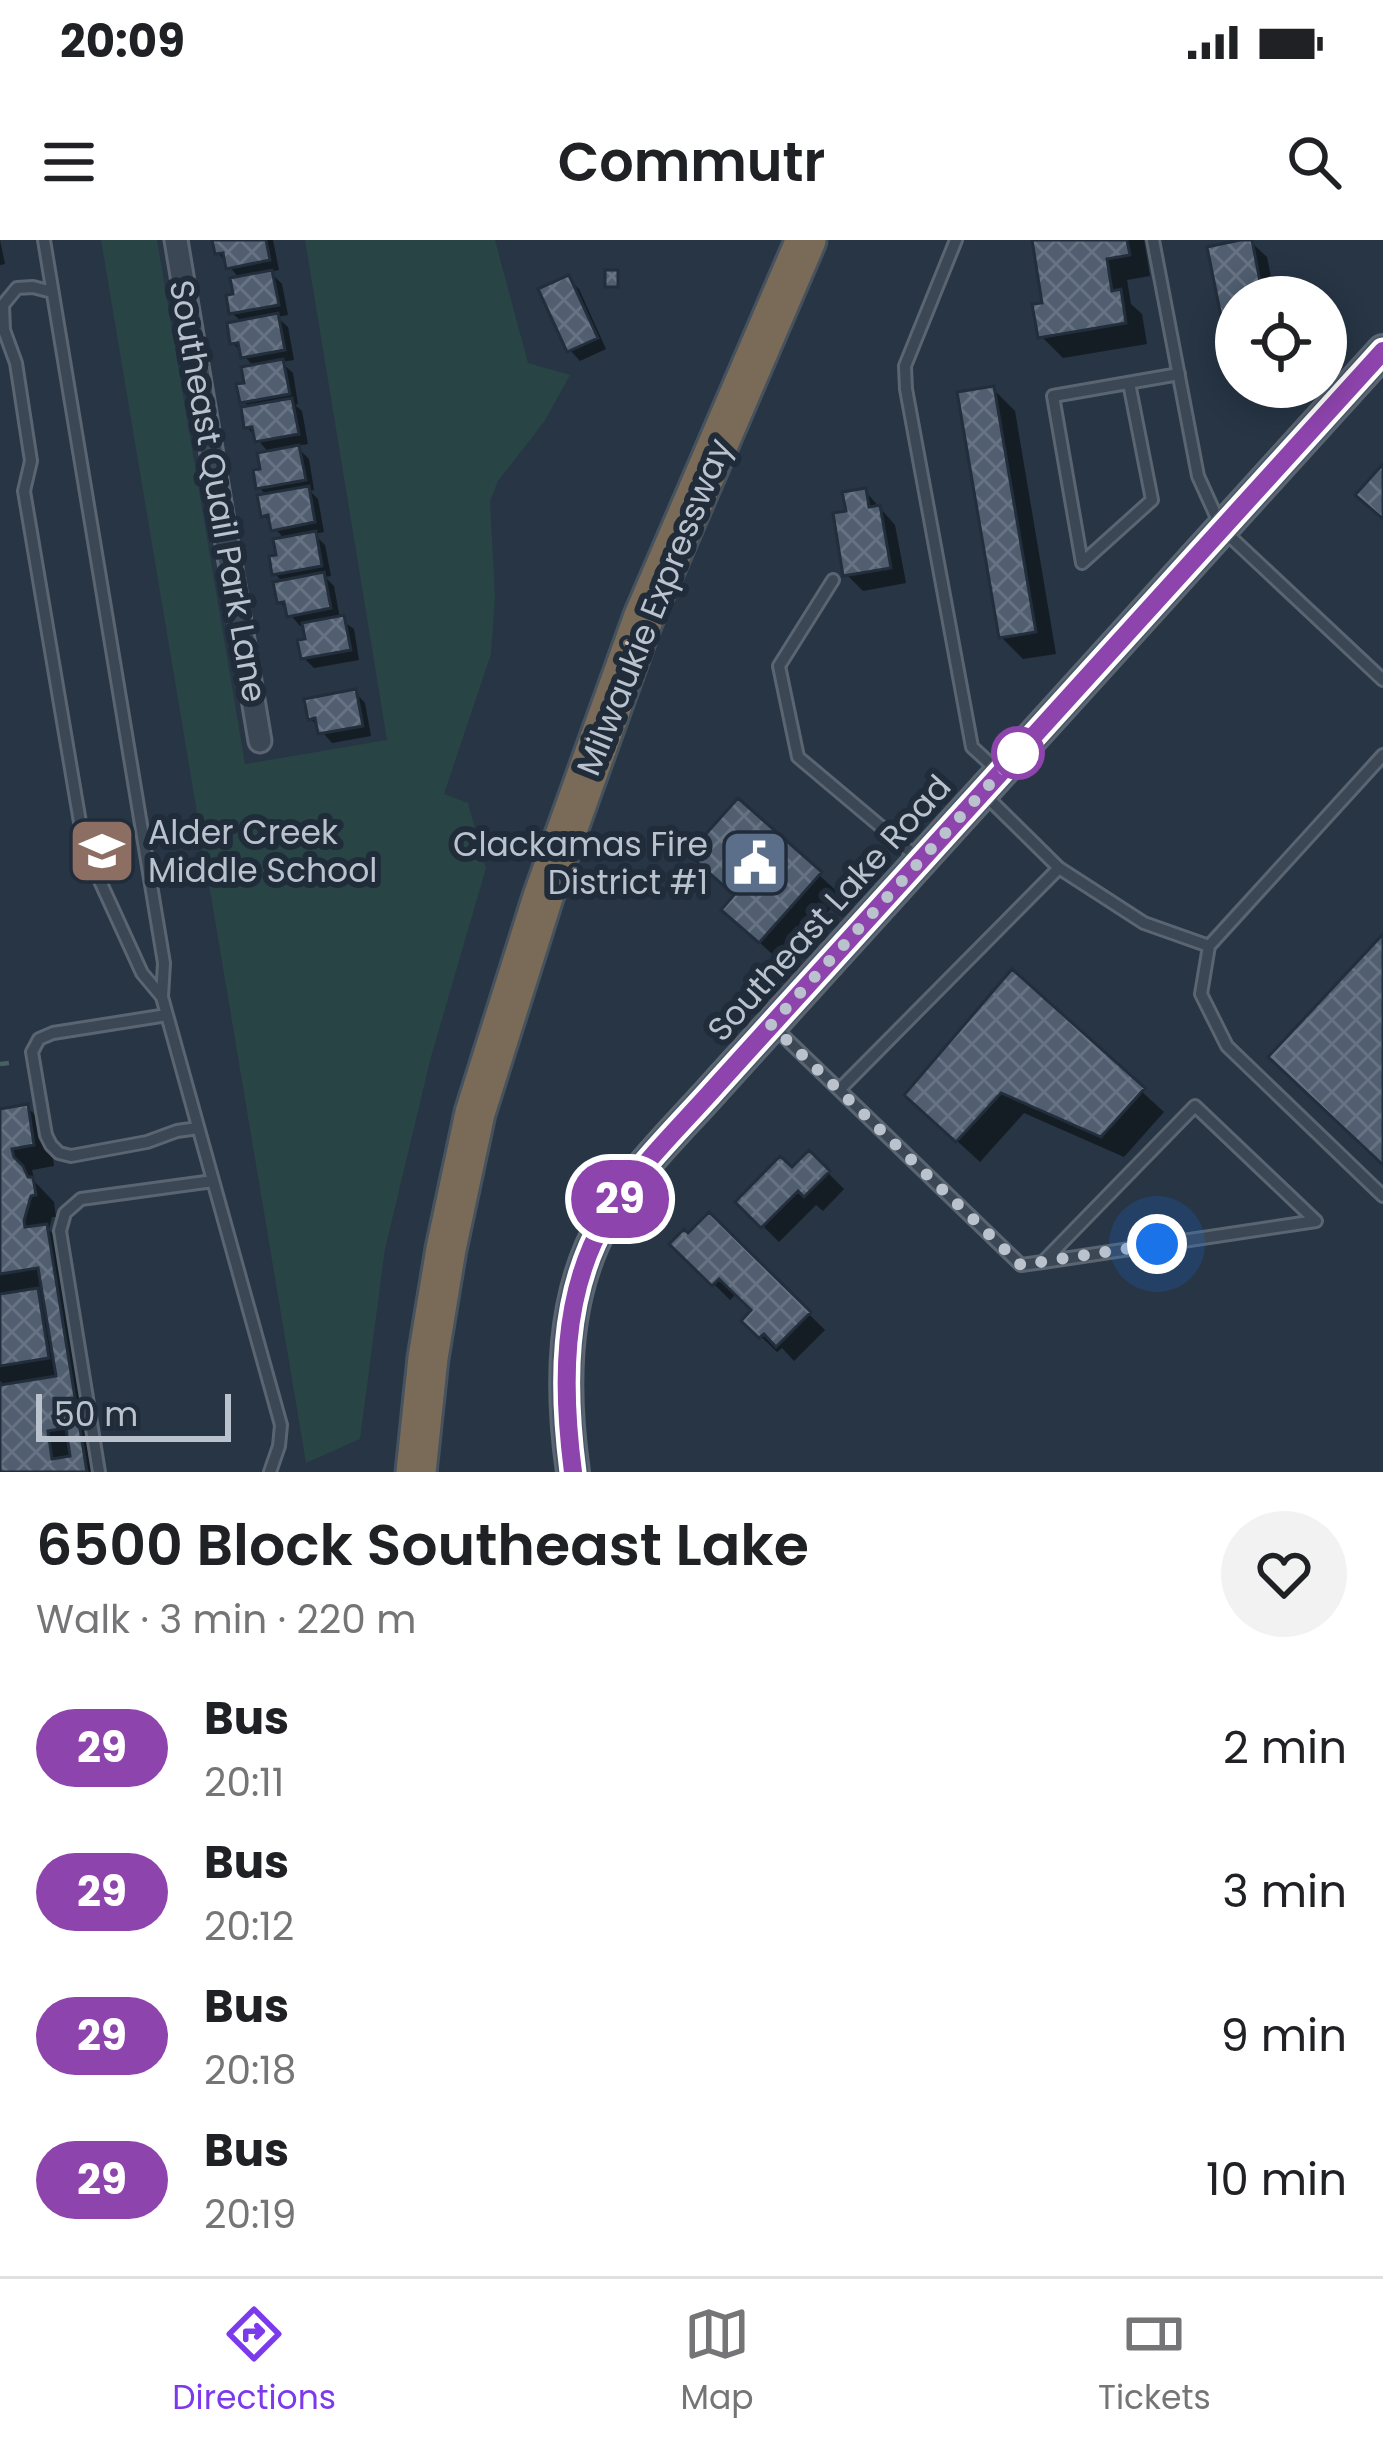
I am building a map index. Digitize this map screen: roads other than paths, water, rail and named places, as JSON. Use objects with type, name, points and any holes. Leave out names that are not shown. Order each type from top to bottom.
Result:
[{"type":"highway","name":"Milwaukie Expressway","points":[[416,1472],[428,1358],[475,1112],[543,898],[643,619],[806,240]]},
{"type":"street","name":"Southeast Quail Park Lane","points":[[176,240],[260,741]]},
{"type":"street","name":"Southeast Lake Road","points":[[573,1472],[568,1340],[579,1278],[606,1217],[634,1178],[1383,351]]},
{"type":"lane","points":[[44,240],[164,963],[162,997],[281,1425],[271,1472]]},
{"type":"lane","points":[[956,240],[905,366],[972,747],[991,782],[1059,868],[1144,923],[1209,946]]},
{"type":"lane","points":[[1153,240],[1198,476],[1222,529],[1382,678]]},
{"type":"lane","points":[[52,292],[33,286],[17,288],[3,305],[31,461],[24,490],[84,846],[142,973],[162,997]]},
{"type":"lane","points":[[1130,383],[1152,500],[1082,563],[1053,397],[1179,374]]},
{"type":"lane","points":[[833,580],[779,666],[797,757],[920,860]]},
{"type":"lane","points":[[1383,755],[1209,946],[1201,994],[1227,1046],[1383,1196]]},
{"type":"lane","points":[[840,1089],[1059,868]]},
{"type":"lane","points":[[166,1015],[39,1039],[32,1052],[46,1135],[58,1153],[71,1156],[198,1128]]},
{"type":"lane","points":[[771,1025],[1021,1265],[1043,1262],[1248,1231],[1316,1220],[1195,1106],[1043,1262]]},
{"type":"lane","points":[[99,1472],[60,1231],[65,1213],[81,1198],[213,1181]]},
{"type":"place","name":"Alder Creek Middle School","points":[[102,851]]},
{"type":"place","name":"Clackamas Fire District #1","points":[[755,863]]}]
